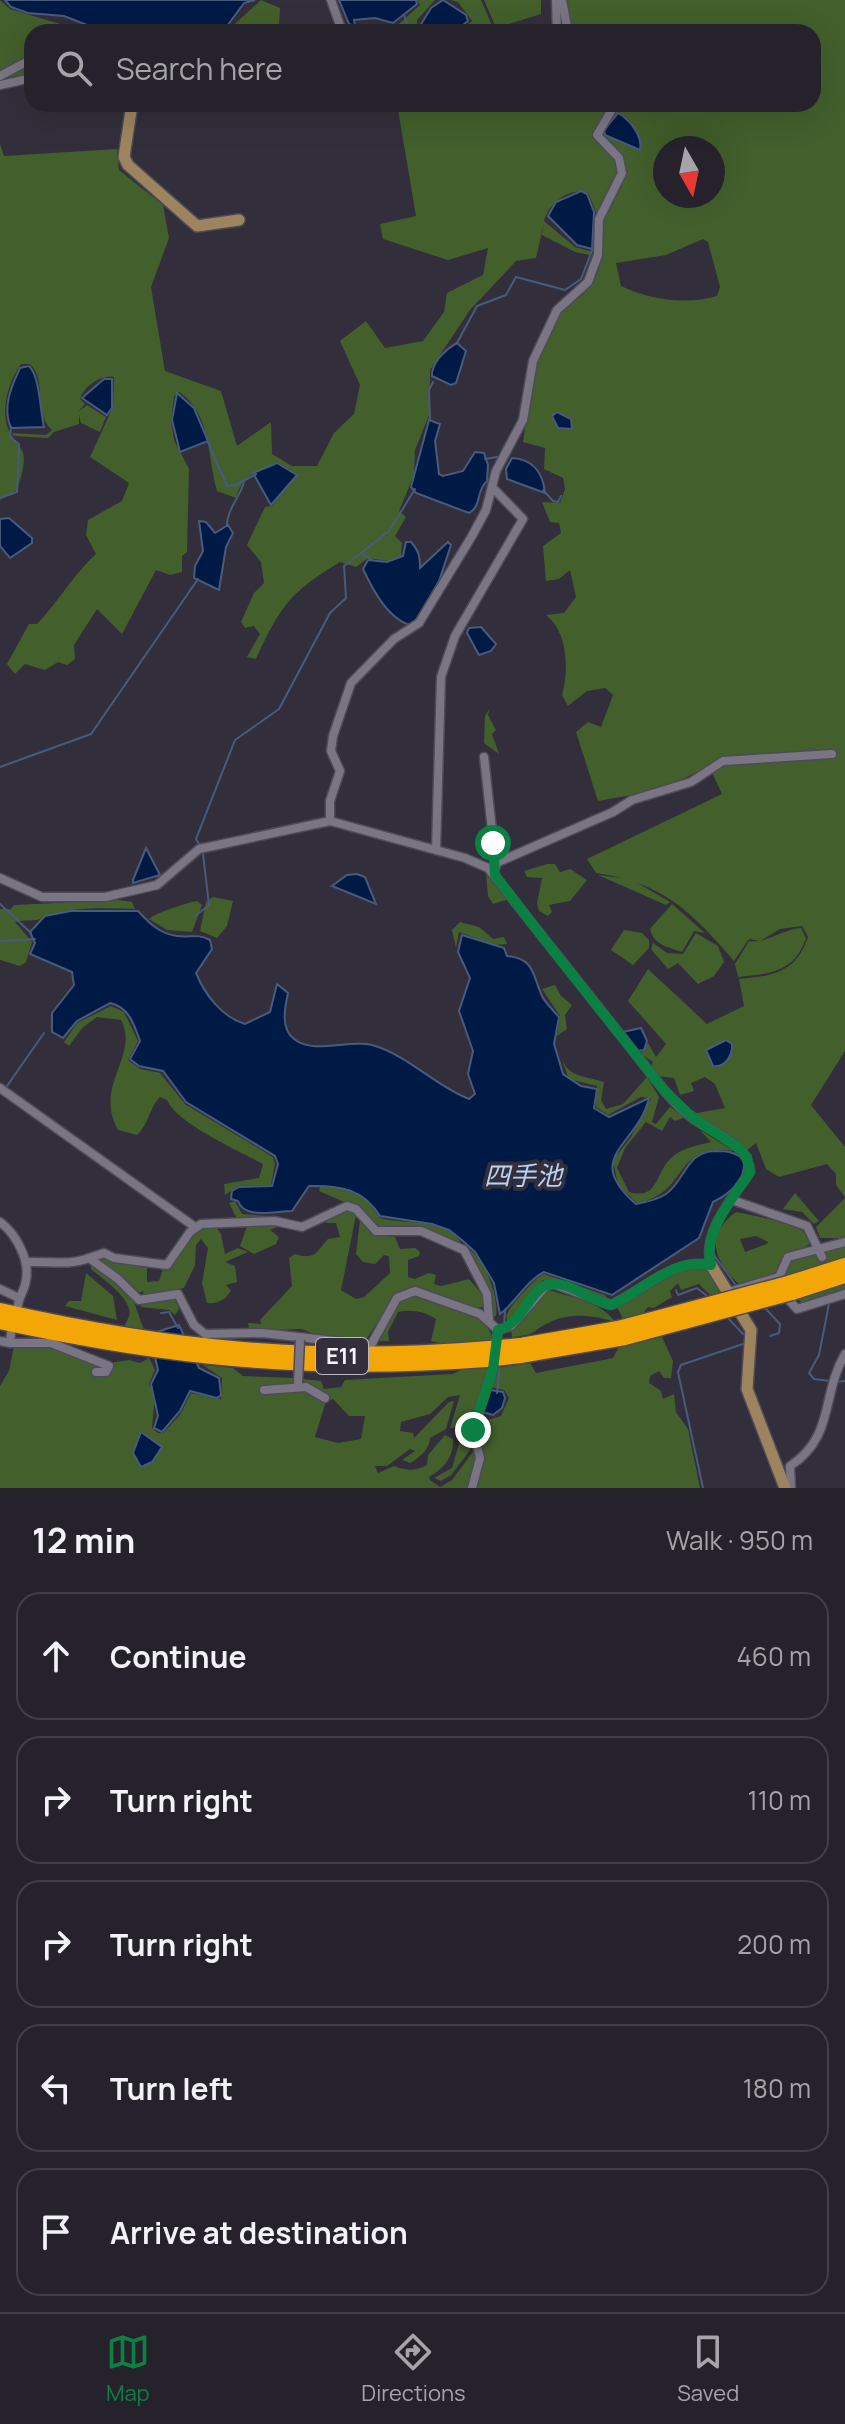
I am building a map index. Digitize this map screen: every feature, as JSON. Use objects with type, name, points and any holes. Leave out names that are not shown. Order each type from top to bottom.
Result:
[{"type":"highway","name":"E11","points":[[5,1335],[354,1367],[521,1351],[622,1333],[845,1265]]},
{"type":"highway","name":"E11","points":[[786,1284],[845,1276]]},
{"type":"highway","name":"E11","points":[[0,1310],[150,1346]]},
{"type":"street","points":[[331,0],[338,24]]},
{"type":"street","points":[[558,24],[559,0]]},
{"type":"street","points":[[559,0],[566,24]]},
{"type":"street","points":[[0,76],[24,63]]},
{"type":"street","points":[[0,85],[24,80]]},
{"type":"street","points":[[131,112],[124,157],[128,165],[197,226],[239,220]]},
{"type":"street","points":[[330,821],[330,801],[340,771],[331,751],[333,736],[351,683],[394,639],[419,623],[482,518],[502,459],[523,420],[528,375],[551,323],[565,300],[588,282],[598,255],[599,219],[622,173],[615,152],[597,135],[610,112]]},
{"type":"street","points":[[436,850],[441,677],[455,636],[523,519],[492,487]]},
{"type":"street","points":[[496,863],[613,812],[632,800],[691,782],[723,761],[832,754]]},
{"type":"street","points":[[484,757],[495,875]]},
{"type":"street","points":[[0,878],[42,897],[105,897],[157,885],[199,849],[330,821],[478,862],[495,875],[676,1105],[747,1157],[750,1172],[709,1243],[711,1265],[751,1330],[747,1389],[785,1488]]},
{"type":"street","points":[[0,1088],[195,1227]]},
{"type":"street","points":[[732,1200],[807,1226],[820,1252]]},
{"type":"street","points":[[27,1262],[47,1260],[74,1264],[104,1253],[114,1258],[167,1265],[195,1227],[208,1223],[275,1221],[302,1227],[338,1207],[356,1209],[376,1231],[421,1231],[464,1250],[487,1294],[489,1319]]},
{"type":"street","points":[[0,1222],[11,1232],[27,1262],[27,1279],[18,1301],[0,1289]]},
{"type":"street","points":[[845,1242],[820,1252],[788,1257],[786,1284],[788,1299],[797,1309],[827,1297],[845,1294]]},
{"type":"street","points":[[89,1258],[118,1279],[139,1300],[178,1294],[180,1304],[194,1325],[205,1334],[371,1345],[397,1298],[415,1291],[489,1319],[498,1330],[493,1369],[473,1430],[480,1458],[472,1488]]},
{"type":"street","points":[[498,1330],[511,1326],[547,1285],[554,1284],[611,1305],[680,1265],[694,1262],[711,1265]]},
{"type":"street","points":[[729,1292],[786,1284]]},
{"type":"street","points":[[5,1335],[51,1343],[109,1366],[106,1372],[96,1372]]},
{"type":"street","points":[[298,1385],[300,1338]]},
{"type":"street","points":[[791,1488],[790,1466],[808,1454],[824,1428],[833,1382],[845,1354]]},
{"type":"street","points":[[264,1390],[298,1385],[314,1390],[325,1398]]},
{"type":"green space","points":[[0,0],[10,9],[60,24],[24,24],[24,74],[0,79]]},
{"type":"green space","points":[[261,0],[280,8],[279,24],[235,24]]},
{"type":"green space","points":[[417,0],[435,0],[417,20],[417,24],[399,24],[420,5]]},
{"type":"green space","points":[[450,0],[481,0],[491,24],[468,24],[472,21],[458,2]]},
{"type":"green space","points":[[484,0],[541,0],[541,14],[509,24],[494,24]]},
{"type":"green space","points":[[567,0],[845,0],[845,1051],[811,1105],[845,1147],[845,1197],[836,1185],[836,1174],[827,1164],[779,1177],[766,1169],[756,1143],[747,1150],[680,1103],[697,1113],[725,1108],[715,1084],[705,1077],[691,1083],[694,1091],[680,1095],[674,1078],[657,1076],[651,1066],[653,1062],[641,1054],[648,1043],[656,1057],[666,1044],[628,1001],[648,969],[707,1024],[744,1006],[739,979],[772,974],[797,958],[808,937],[802,926],[780,929],[760,941],[749,939],[734,961],[704,928],[674,902],[640,884],[596,873],[587,859],[722,794],[709,766],[660,790],[598,801],[576,732],[588,722],[601,727],[613,695],[605,688],[587,691],[568,706],[562,695],[566,674],[563,641],[546,615],[564,613],[576,597],[570,570],[559,579],[546,581],[543,546],[561,533],[559,523],[550,522],[542,502],[560,503],[565,489],[563,478],[544,469],[545,448],[523,442],[534,376],[544,343],[562,310],[583,294],[592,282],[602,258],[601,232],[588,193],[567,194],[555,202],[544,221],[575,247],[593,252],[589,255],[575,252],[542,235],[544,223],[536,258],[516,261],[470,310],[430,370],[430,413],[415,450],[414,475],[399,511],[406,517],[395,536],[402,543],[401,556],[387,561],[368,558],[356,567],[340,562],[309,582],[280,613],[256,659],[247,657],[260,634],[254,626],[245,628],[241,622],[254,593],[264,583],[261,562],[247,545],[265,507],[272,506],[297,474],[277,462],[242,483],[236,498],[217,491],[203,424],[190,401],[179,392],[174,396],[171,420],[174,440],[189,469],[187,552],[182,556],[182,572],[170,575],[156,570],[122,634],[97,609],[74,645],[75,659],[67,665],[58,662],[45,670],[25,664],[15,674],[7,664],[29,624],[37,624],[96,554],[86,535],[88,520],[122,501],[129,483],[90,457],[113,407],[114,377],[93,382],[80,399],[85,404],[78,412],[87,405],[106,417],[100,432],[81,423],[79,415],[79,424],[54,432],[48,438],[14,436],[12,433],[46,435],[52,430],[43,414],[35,371],[30,364],[21,364],[9,388],[5,415],[9,431],[23,453],[23,467],[17,490],[0,500],[0,144],[4,156],[117,149],[119,170],[163,205],[169,238],[151,287],[165,371],[221,391],[237,446],[271,422],[272,454],[292,466],[317,466],[334,433],[354,414],[360,385],[340,341],[366,321],[385,348],[423,341],[444,312],[447,293],[483,275],[488,248],[448,260],[383,239],[380,224],[416,216],[398,112],[821,112],[821,24],[569,24]],"holes":[[[703,239],[708,242],[720,287],[717,296],[705,299],[668,300],[644,295],[621,286],[616,263],[666,255]]]},
{"type":"green space","points":[[490,708],[488,715],[496,730],[492,734],[499,754],[484,743],[485,716]]},
{"type":"green space","points":[[555,864],[560,872],[570,869],[587,880],[570,901],[549,905],[552,912],[548,916],[539,911],[537,903],[542,878],[527,877],[524,871]]},
{"type":"green space","points":[[486,872],[509,899],[493,904],[488,896]]},
{"type":"green space","points":[[598,875],[631,879],[670,902],[666,905]]},
{"type":"green space","points":[[213,897],[233,901],[227,926],[217,938],[200,931],[206,902]]},
{"type":"green space","points":[[197,901],[202,905],[192,932],[167,930],[149,919],[165,911]]},
{"type":"green space","points":[[132,902],[135,909],[75,910],[15,922],[32,942],[26,962],[20,966],[0,960],[0,909],[11,909],[14,905]]},
{"type":"green space","points":[[672,904],[705,933],[694,931],[682,952],[658,942],[650,929]]},
{"type":"green space","points":[[460,922],[479,927],[493,939],[504,937],[507,944],[494,945],[459,932],[456,948],[452,930]]},
{"type":"green space","points":[[801,928],[806,938],[788,964],[771,972],[738,977],[735,964],[749,941],[761,941]]},
{"type":"green space","points":[[624,930],[642,933],[649,940],[649,948],[633,965],[611,950]]},
{"type":"green space","points":[[696,933],[718,946],[724,962],[714,976],[698,984],[678,963],[668,969],[651,949],[653,943],[667,953],[683,954]]},
{"type":"green space","points":[[555,985],[561,996],[572,1005],[565,1015],[567,1029],[557,1036],[560,1016],[542,989]]},
{"type":"green space","points":[[111,1006],[124,1012],[138,1041],[128,1060],[140,1069],[160,1073],[185,1104],[273,1157],[275,1164],[271,1185],[238,1186],[225,1195],[224,1184],[259,1178],[263,1164],[195,1127],[160,1097],[137,1135],[118,1130],[111,1099],[125,1046],[121,1020],[97,1017],[82,1028],[69,1046],[64,1042],[77,1023]]},
{"type":"green space","points":[[561,1058],[573,1073],[604,1082],[601,1100],[606,1109],[623,1104],[647,1077],[659,1097],[652,1122],[656,1124],[670,1107],[686,1117],[675,1121],[670,1117],[662,1131],[646,1122],[625,1148],[617,1168],[629,1192],[638,1194],[651,1189],[673,1156],[711,1142],[700,1130],[734,1151],[714,1150],[700,1154],[666,1189],[654,1198],[637,1203],[618,1185],[613,1160],[631,1137],[651,1098],[641,1097],[608,1115],[596,1107],[597,1086],[569,1079]]},
{"type":"green space","points":[[336,1186],[365,1198],[380,1218],[446,1229],[461,1243],[427,1230],[377,1230],[360,1209],[319,1191],[320,1187]]},
{"type":"green space","points":[[795,1193],[819,1221],[814,1224],[802,1212],[783,1209]]},
{"type":"green space","points":[[845,1198],[845,1238],[820,1238],[816,1227]]},
{"type":"green space","points":[[235,1201],[242,1214],[269,1216],[236,1217],[229,1203]]},
{"type":"green space","points":[[347,1209],[356,1215],[341,1290],[356,1299],[364,1297],[390,1273],[389,1256],[384,1255],[375,1264],[363,1262],[356,1254],[360,1220],[375,1233],[395,1237],[400,1249],[415,1248],[420,1252],[419,1256],[408,1260],[408,1277],[415,1279],[429,1273],[436,1275],[434,1284],[441,1286],[469,1279],[481,1293],[484,1307],[462,1306],[410,1290],[398,1292],[365,1341],[320,1336],[301,1329],[234,1332],[249,1328],[248,1323],[261,1324],[260,1320],[292,1286],[289,1258],[295,1254],[311,1256],[328,1239],[340,1237],[336,1223],[326,1223],[328,1217]]},
{"type":"green space","points":[[736,1212],[798,1225],[812,1242],[785,1255],[776,1275],[740,1285],[724,1267],[716,1248],[719,1230]],"holes":[[[756,1236],[768,1242],[745,1252],[740,1239]]]},
{"type":"green space","points":[[247,1226],[280,1226],[270,1230],[279,1237],[276,1244],[254,1254],[240,1246]]},
{"type":"green space","points":[[216,1227],[221,1234],[225,1254],[238,1248],[248,1252],[225,1262],[235,1266],[237,1282],[226,1285],[231,1291],[218,1302],[207,1303],[202,1283],[208,1248],[201,1239],[196,1245],[195,1265],[184,1288],[145,1296],[142,1296],[144,1291],[136,1294],[96,1258],[147,1266],[147,1282],[159,1281],[163,1269],[171,1266],[191,1233]]},
{"type":"green space","points":[[464,1246],[477,1258],[488,1276],[495,1297],[496,1316],[492,1316]]},
{"type":"green space","points":[[845,1247],[845,1258],[786,1275],[791,1260],[814,1253],[819,1258],[829,1250]]},
{"type":"green space","points":[[91,1262],[131,1294],[144,1330],[124,1327],[129,1316],[127,1303],[91,1269]]},
{"type":"green space","points":[[701,1267],[710,1270],[722,1291],[720,1297],[714,1299],[699,1284],[681,1290],[678,1283],[670,1291],[672,1297],[654,1308],[648,1307],[640,1317],[624,1321],[617,1307],[684,1269]]},
{"type":"green space","points":[[86,1273],[113,1296],[117,1320],[65,1306],[69,1301],[81,1301]]},
{"type":"green space","points":[[544,1274],[605,1295],[610,1302],[543,1280],[538,1286],[590,1303],[615,1322],[592,1317],[568,1317],[552,1321],[531,1333],[512,1337],[508,1312],[535,1280]]},
{"type":"green space","points":[[845,1284],[845,1291],[805,1304],[796,1299]]},
{"type":"green space","points":[[422,1294],[484,1320],[494,1340],[448,1345],[431,1341],[436,1319],[422,1312],[408,1311],[398,1312],[388,1332],[389,1341],[378,1341],[393,1308],[404,1295]]},
{"type":"green space","points":[[174,1298],[179,1309],[175,1315],[169,1310],[140,1307],[144,1302]]},
{"type":"green space","points":[[662,1337],[673,1361],[671,1378],[664,1378],[659,1371],[650,1376],[649,1383],[661,1391],[663,1399],[674,1394],[676,1412],[688,1429],[700,1488],[474,1488],[480,1467],[479,1437],[484,1421],[501,1416],[509,1398],[504,1390],[491,1387],[496,1368],[530,1363],[536,1373],[613,1358],[619,1347]]},
{"type":"green space","points":[[43,1345],[110,1363],[129,1360],[140,1363],[149,1358],[155,1370],[149,1384],[155,1396],[152,1428],[158,1433],[163,1433],[180,1415],[191,1393],[221,1399],[222,1378],[203,1365],[233,1368],[243,1376],[295,1378],[302,1390],[303,1379],[321,1381],[324,1389],[341,1387],[345,1380],[452,1374],[464,1369],[486,1367],[489,1371],[471,1430],[474,1445],[451,1475],[441,1481],[434,1478],[452,1468],[466,1419],[462,1417],[458,1427],[450,1428],[460,1395],[448,1397],[430,1414],[401,1422],[400,1431],[413,1433],[414,1438],[449,1402],[454,1401],[446,1429],[430,1438],[420,1456],[410,1463],[402,1460],[415,1451],[410,1449],[387,1466],[375,1466],[378,1473],[394,1466],[418,1469],[427,1465],[428,1455],[445,1435],[453,1439],[450,1457],[429,1477],[430,1480],[440,1487],[452,1480],[475,1449],[476,1468],[469,1488],[0,1488],[0,1386],[9,1371],[14,1346]],"holes":[[[333,1399],[349,1416],[365,1416],[361,1439],[338,1443],[315,1437],[326,1401]]]},
{"type":"water","points":[[5,0],[255,0],[244,3],[228,24],[84,24],[64,16],[28,13],[11,7]]},
{"type":"water","points":[[339,0],[416,0],[417,4],[393,23],[375,18],[354,20],[355,24],[349,24]]},
{"type":"water","points":[[443,0],[466,15],[468,21],[464,24],[421,24],[431,8]]},
{"type":"water","points":[[618,113],[635,129],[640,139],[640,150],[605,135],[604,130]]},
{"type":"water","points":[[581,191],[587,194],[594,212],[592,249],[577,245],[548,216],[556,202]]},
{"type":"water","points":[[457,343],[466,351],[456,383],[451,385],[432,376],[432,371],[440,357]]},
{"type":"water","points":[[29,366],[38,385],[44,427],[11,428],[7,413],[11,390],[20,368]]},
{"type":"water","points":[[104,379],[112,379],[112,408],[107,415],[82,398]]},
{"type":"water","points":[[177,393],[194,408],[208,441],[180,452],[172,420]]},
{"type":"water","points":[[557,412],[571,419],[572,429],[558,428],[552,416]]},
{"type":"water","points":[[429,420],[440,424],[435,441],[439,474],[443,476],[463,471],[475,452],[484,453],[488,465],[487,481],[476,506],[469,513],[416,493],[411,487]]},
{"type":"water","points":[[512,458],[526,461],[536,468],[545,493],[507,479],[506,469]]},
{"type":"water","points":[[277,463],[297,475],[271,505],[253,473]]},
{"type":"water","points":[[9,518],[32,538],[32,543],[10,558],[0,546],[0,519]]},
{"type":"water","points":[[199,521],[206,522],[215,533],[228,525],[233,533],[226,547],[219,590],[194,578],[195,566],[203,551]]},
{"type":"water","points":[[406,542],[411,542],[416,548],[420,568],[448,542],[451,545],[439,581],[413,626],[389,611],[363,569],[368,560],[387,562],[403,556]]},
{"type":"water","points":[[481,627],[496,644],[491,651],[479,655],[467,633],[469,628]]},
{"type":"water","points":[[146,848],[160,875],[133,883],[133,880]]},
{"type":"water","points":[[347,875],[365,877],[376,904],[332,886]]},
{"type":"water","name":"四手池","points":[[71,911],[138,911],[165,933],[210,940],[212,949],[196,973],[209,997],[237,1021],[245,1024],[270,1012],[277,984],[288,993],[285,1011],[287,1029],[302,1044],[372,1045],[398,1056],[469,1099],[475,1094],[468,1074],[473,1051],[459,1011],[470,978],[458,952],[462,935],[504,948],[507,956],[528,964],[544,999],[559,1017],[554,1044],[563,1074],[581,1086],[597,1089],[594,1108],[609,1117],[649,1098],[643,1114],[613,1162],[613,1174],[620,1188],[636,1204],[666,1194],[692,1161],[705,1153],[723,1151],[738,1155],[744,1160],[740,1180],[713,1202],[699,1238],[612,1295],[544,1272],[500,1314],[494,1283],[475,1252],[449,1230],[432,1224],[380,1216],[358,1194],[331,1186],[309,1186],[292,1211],[254,1213],[231,1199],[232,1191],[239,1187],[272,1186],[278,1164],[275,1156],[186,1102],[163,1071],[139,1066],[130,1059],[140,1041],[130,1017],[122,1008],[110,1003],[77,1021],[63,1038],[52,1032],[52,1013],[74,985],[72,972],[30,954],[35,943],[30,932],[45,916]]},
{"type":"water","points":[[641,1028],[647,1041],[644,1050],[638,1051],[623,1032]]},
{"type":"water","points":[[726,1040],[732,1044],[730,1056],[725,1063],[713,1066],[706,1050]]},
{"type":"water","points":[[179,1325],[199,1368],[219,1378],[221,1395],[217,1398],[190,1391],[180,1411],[162,1432],[154,1428],[158,1416],[151,1384],[158,1370],[150,1334]]},
{"type":"water","points":[[490,1390],[503,1392],[505,1398],[502,1408],[493,1415],[483,1412]]},
{"type":"water","points":[[141,1432],[162,1447],[152,1462],[141,1467],[133,1453]]},
{"type":"waterway","points":[[404,15],[407,24]]},
{"type":"waterway","points":[[457,343],[477,306],[506,295],[516,277],[565,290],[581,279],[593,248]]},
{"type":"waterway","points":[[430,419],[429,390],[433,382]]},
{"type":"waterway","points":[[0,498],[17,492],[19,444],[10,437],[11,427]]},
{"type":"waterway","points":[[208,442],[227,486],[236,485],[256,474]]},
{"type":"waterway","points":[[485,459],[497,457]]},
{"type":"waterway","points":[[227,526],[244,482]]},
{"type":"waterway","points":[[361,553],[389,531],[415,489]]},
{"type":"waterway","points":[[543,490],[553,501],[558,502],[561,496]]},
{"type":"waterway","points":[[199,844],[196,839],[235,740],[279,709],[330,613],[346,598],[344,566],[361,553],[372,560]]},
{"type":"waterway","points":[[0,767],[91,734],[198,579]]},
{"type":"waterway","points":[[194,917],[209,905],[203,854]]},
{"type":"waterway","points":[[0,904],[31,933]]},
{"type":"waterway","points":[[0,941],[35,939]]},
{"type":"waterway","points":[[7,1086],[44,1033]]},
{"type":"waterway","points":[[714,1255],[735,1284]]},
{"type":"waterway","points":[[676,1290],[678,1295],[697,1288],[707,1296]]},
{"type":"waterway","points":[[829,1304],[819,1355],[809,1373],[814,1379],[830,1381]]},
{"type":"waterway","points":[[765,1308],[780,1324],[779,1333],[770,1336]]},
{"type":"waterway","points":[[504,1324],[505,1311]]},
{"type":"waterway","points":[[161,1313],[169,1312],[178,1328]]},
{"type":"waterway","points":[[728,1318],[743,1334]]},
{"type":"waterway","points":[[703,1488],[678,1372],[681,1365],[746,1343]]},
{"type":"waterway","points":[[497,1393],[500,1363]]},
{"type":"waterway","points":[[836,1382],[845,1381]]},
{"type":"tunnel","points":[[822,1257],[827,1294]]},
{"type":"route","points":[[473,1430],[493,1369],[498,1330],[511,1326],[541,1289],[554,1284],[611,1305],[680,1265],[694,1262],[711,1265],[708,1254],[713,1232],[750,1172],[750,1163],[739,1148],[676,1105],[540,934],[495,875],[493,843]]}]
